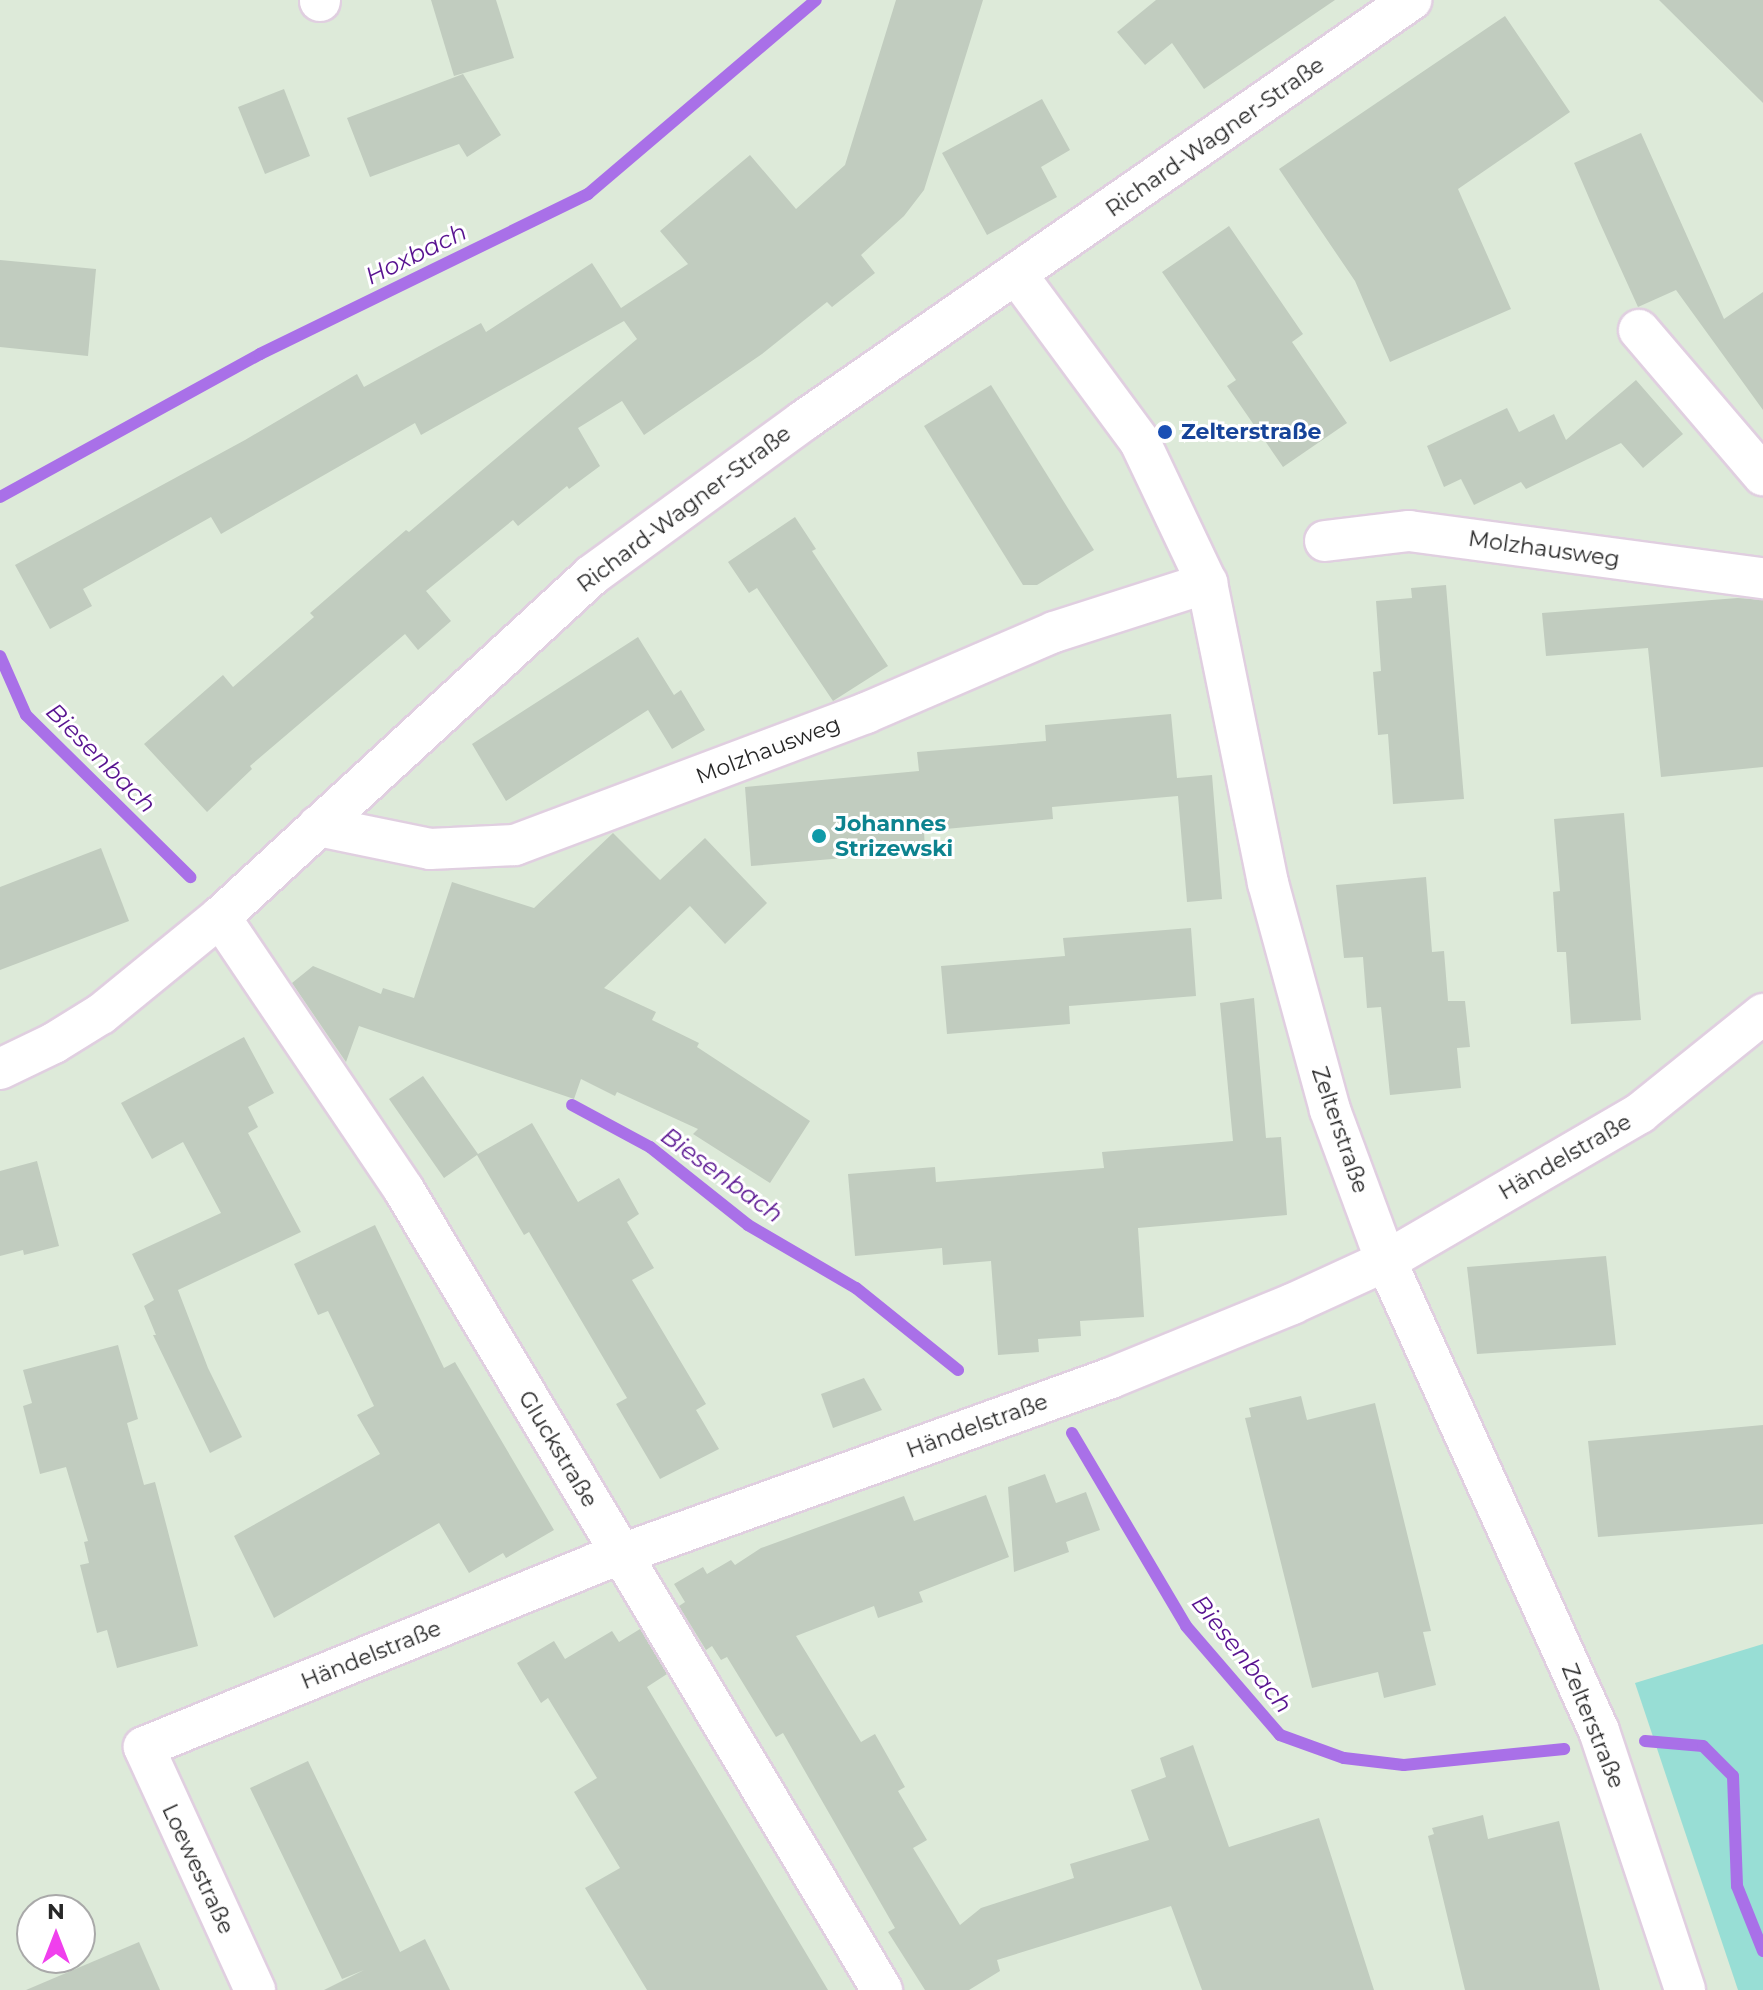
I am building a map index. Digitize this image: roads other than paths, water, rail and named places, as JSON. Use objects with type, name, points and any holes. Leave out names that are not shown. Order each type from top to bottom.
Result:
[{"type":"street","name":"Richard-Wagner-Straße","points":[[0,1069],[54,1043],[101,1014],[220,917],[592,575],[803,421],[1411,0]]},
{"type":"street","name":"Zelterstraße","points":[[1017,275],[1140,442],[1207,583],[1272,898],[1330,1110],[1386,1261],[1599,1731],[1685,1990]]},
{"type":"street","points":[[1639,330],[1763,475]]},
{"type":"street","name":"Molzhausweg","points":[[1325,541],[1409,531],[1763,578]]},
{"type":"street","name":"Molzhausweg","points":[[318,826],[430,849],[515,845],[866,713],[1054,632],[1207,583]]},
{"type":"street","name":"Gluckstraße","points":[[220,917],[404,1190],[882,1990]]},
{"type":"street","name":"Händelstraße","points":[[144,1747],[620,1554],[1111,1378],[1386,1261],[1640,1113],[1763,1014]]},
{"type":"street","name":"Loewestraße","points":[[144,1747],[255,1990]]},
{"type":"waterway","name":"Hoxbach","points":[[0,497],[260,354],[588,194],[816,0]]},
{"type":"waterway","name":"Biesenbach","points":[[0,656],[26,715],[190,877]]},
{"type":"waterway","name":"Biesenbach","points":[[572,1105],[650,1147],[748,1225],[856,1288],[958,1370]]},
{"type":"waterway","name":"Biesenbach","points":[[1072,1433],[1186,1626],[1280,1735],[1344,1758],[1404,1765],[1564,1749]]},
{"type":"waterway","name":"Biesenbach","points":[[1645,1741],[1703,1746],[1733,1776],[1737,1886],[1763,1951]]},
{"type":"place","name":"Zelterstraße","points":[[1165,432]]},
{"type":"place","name":"Johannes Strizewski","points":[[819,836]]}]
